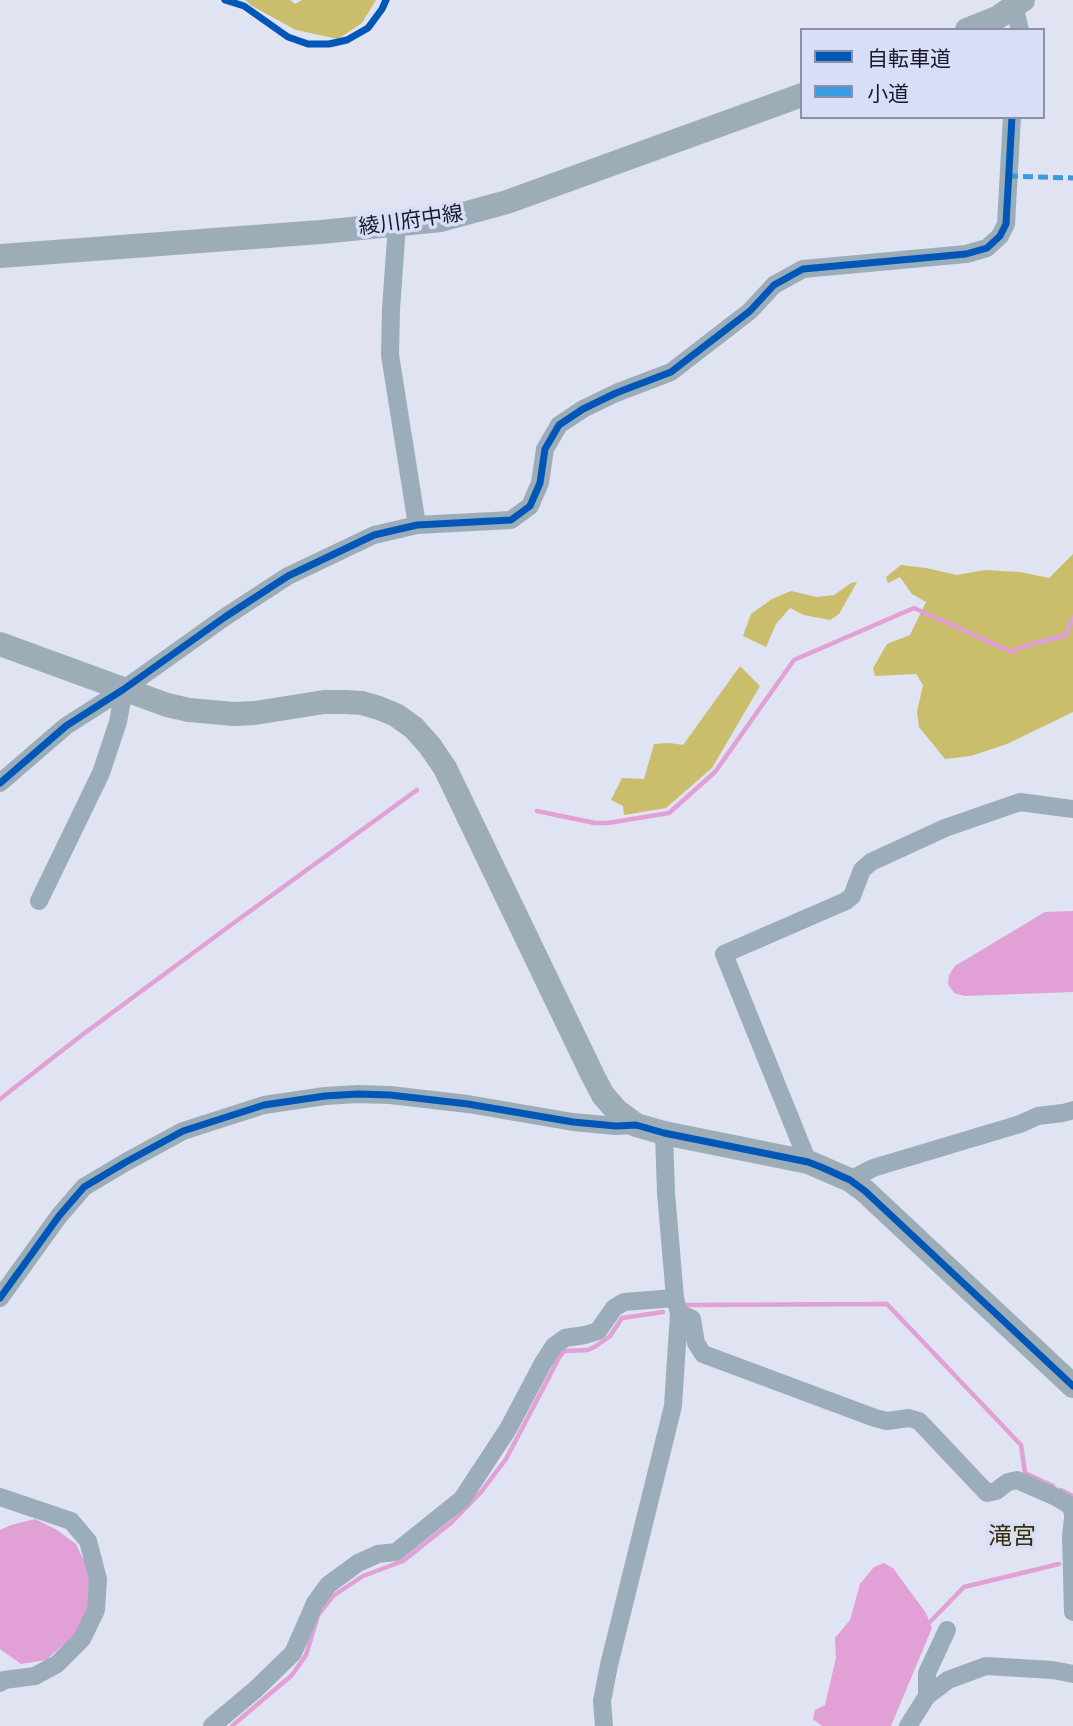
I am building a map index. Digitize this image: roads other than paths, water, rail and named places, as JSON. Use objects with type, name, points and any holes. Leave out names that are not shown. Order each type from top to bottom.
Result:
[{"type":"street","points":[[972,28],[1019,12]]},
{"type":"street","name":"綾川府中線","points":[[0,256],[321,232],[441,220],[508,202],[800,95]]},
{"type":"street","points":[[0,783],[66,726],[288,576],[374,535],[417,525],[511,520],[530,506],[540,483],[545,449],[559,425],[583,409],[616,393],[671,372],[750,311],[774,285],[803,269],[966,254],[987,248],[1000,236],[1006,224],[1012,119]]},
{"type":"street","points":[[397,225],[390,355],[417,525]]},
{"type":"street","points":[[0,644],[167,705],[189,710],[255,713],[324,702],[362,703],[396,715],[414,728],[445,768],[603,1095],[617,1111],[636,1125]]},
{"type":"street","points":[[39,901],[101,773],[118,722],[124,689]]},
{"type":"street","points":[[808,1162],[724,954],[846,901],[852,895],[862,870],[871,862],[945,828],[1020,802],[1073,808]]},
{"type":"street","points":[[0,1298],[59,1216],[84,1187],[183,1131],[264,1105],[325,1096],[390,1095],[468,1104],[573,1122],[636,1125],[808,1162],[850,1180],[865,1191],[1073,1386]]},
{"type":"street","points":[[850,1180],[873,1168],[1020,1124],[1038,1116],[1073,1110]]},
{"type":"street","points":[[604,1726],[602,1702],[609,1665],[673,1406],[677,1306],[666,1193],[664,1133]]},
{"type":"street","points":[[212,1726],[293,1653],[314,1603],[328,1586],[358,1563],[378,1554],[396,1552],[462,1499],[508,1429],[554,1346],[565,1338],[598,1331],[614,1308],[624,1302],[677,1306],[692,1319],[696,1343],[703,1354],[875,1418],[887,1421],[909,1418],[919,1421],[987,1493],[1017,1480],[1071,1506],[1073,1612]]},
{"type":"street","points":[[0,1497],[71,1521],[88,1541],[98,1579],[96,1609],[82,1639],[57,1664],[35,1676],[4,1680],[0,1683]]},
{"type":"street","points":[[927,1696],[927,1673],[947,1630]]},
{"type":"street","points":[[908,1726],[927,1696],[948,1680],[986,1666],[1042,1669],[1073,1674]]},
{"type":"waterway","points":[[537,811],[595,823],[669,813],[715,772],[794,660],[914,608],[1012,652],[1066,635],[1073,617]]},
{"type":"waterway","points":[[0,1099],[82,1035],[417,790]]},
{"type":"waterway","points":[[686,1305],[887,1304],[1021,1445],[1025,1473],[1053,1486]]},
{"type":"waterway","points":[[232,1726],[292,1675],[306,1655],[318,1615],[333,1596],[363,1576],[403,1561],[452,1522],[481,1492],[506,1459],[564,1351],[588,1350],[596,1346],[610,1336],[622,1318],[663,1312]]},
{"type":"waterway","points":[[1061,1490],[1073,1496]]},
{"type":"waterway","points":[[926,1626],[964,1587],[1059,1564]]},
{"type":"district","name":"滝宮","points":[[1012,1537]]}]
